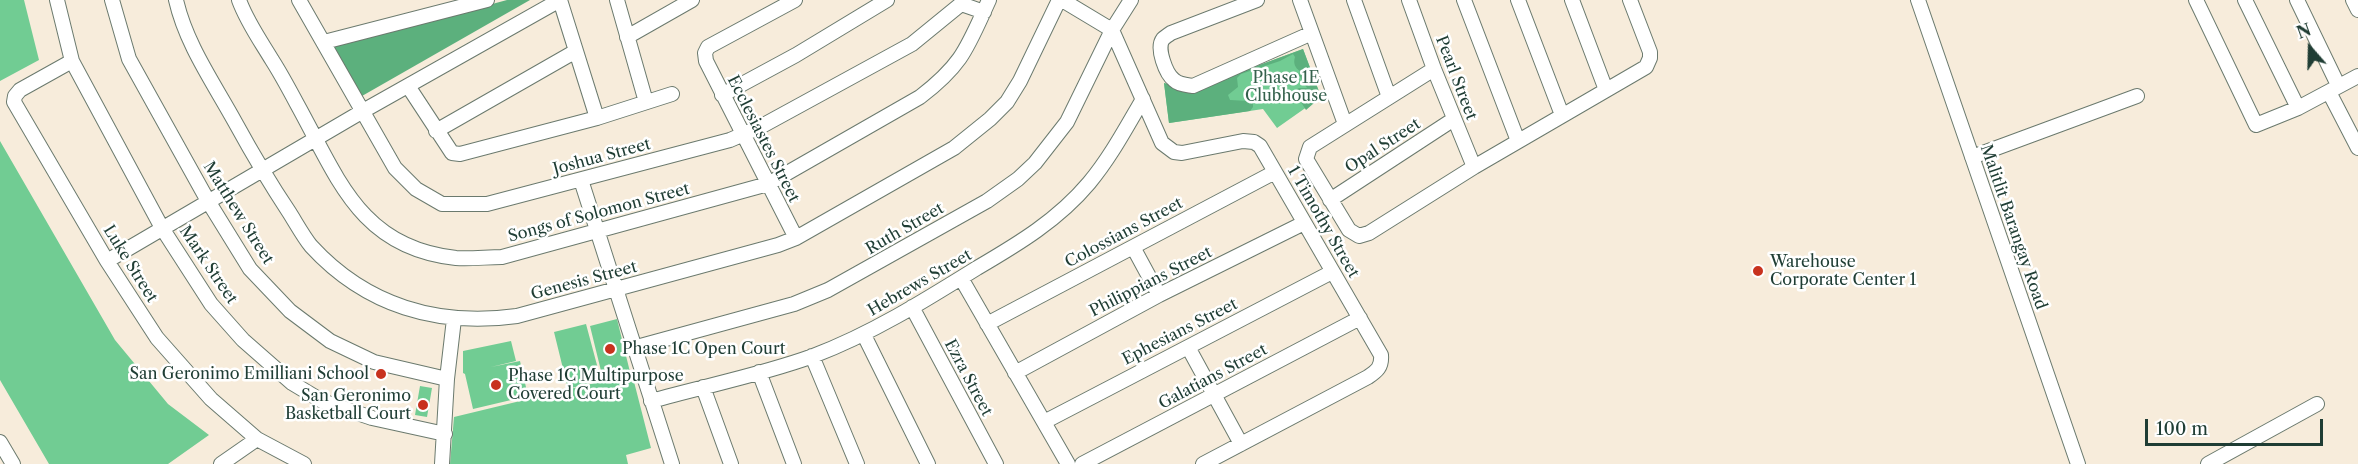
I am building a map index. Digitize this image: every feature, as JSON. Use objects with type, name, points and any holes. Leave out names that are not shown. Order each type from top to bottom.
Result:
[{"type":"street","name":"Mark Street","points":[[57,0],[72,61],[162,228],[211,304],[243,340],[292,383],[322,401],[372,418],[445,434]]},
{"type":"street","name":"Matthew Street","points":[[112,0],[129,59],[208,201],[250,269],[290,311],[330,341],[374,362],[447,379]]},
{"type":"street","name":"Genesis Street","points":[[176,0],[187,38],[261,170],[310,244],[341,276],[368,292],[406,308],[454,319],[517,316],[778,245],[796,238],[954,148],[990,119],[1007,102],[1020,81],[1060,0]]},
{"type":"street","name":"Songs of Solomon Street","points":[[239,0],[252,30],[272,60],[351,202],[376,229],[403,243],[431,253],[457,258],[502,257],[768,184],[920,98],[957,65],[987,6]]},
{"type":"street","name":"Joshua Street","points":[[299,0],[395,168],[416,189],[442,204],[487,204],[743,135],[912,45],[961,4],[987,6]]},
{"type":"street","points":[[324,42],[487,0]]},
{"type":"street","points":[[107,261],[316,138],[560,0],[597,118]]},
{"type":"street","points":[[617,0],[646,102]]},
{"type":"street","points":[[627,38],[670,6],[692,0]]},
{"type":"street","name":"Ecclesiastes Street","points":[[795,0],[708,47],[705,53],[706,61],[722,95],[796,238]]},
{"type":"street","points":[[722,95],[796,55],[887,0]]},
{"type":"street","points":[[1060,0],[1112,30],[1131,0]]},
{"type":"street","points":[[1257,0],[1171,33],[1162,40],[1160,48],[1173,80],[1180,84],[1193,86],[1312,33]]},
{"type":"street","points":[[1300,0],[1345,124]]},
{"type":"street","points":[[1354,0],[1389,97]]},
{"type":"street","name":"Pearl Street","points":[[1409,0],[1474,167]]},
{"type":"street","points":[[1464,0],[1518,141]]},
{"type":"street","points":[[1518,0],[1562,115]]},
{"type":"street","points":[[1572,0],[1606,90]]},
{"type":"street","points":[[1434,69],[1310,147],[1306,159],[1349,230],[1359,236],[1369,233],[1474,167],[1641,71],[1649,63],[1650,52],[1630,0]]},
{"type":"street","name":"Malitlit Barangay Road","points":[[1918,0],[2078,464]]},
{"type":"street","points":[[2196,0],[2256,125],[2298,108],[2358,76]]},
{"type":"street","points":[[2245,0],[2298,108]]},
{"type":"street","points":[[2297,0],[2356,139]]},
{"type":"street","points":[[2353,0],[2358,10]]},
{"type":"street","name":"1 Timothy Street","points":[[1112,30],[1162,143],[1174,152],[1182,153],[1232,143],[1254,142],[1260,146],[1381,355],[1382,363],[1377,371],[1203,464]]},
{"type":"street","name":"Ruth Street","points":[[633,348],[794,304],[828,290],[987,201],[1018,179],[1035,163],[1067,122],[1112,30]]},
{"type":"street","points":[[436,130],[576,51]]},
{"type":"street","name":"Luke Street","points":[[72,61],[20,90],[14,102],[107,261],[157,338],[211,399],[257,439],[304,464]]},
{"type":"street","points":[[408,86],[452,153],[460,154],[597,118],[672,94]]},
{"type":"street","points":[[1972,157],[2137,96]]},
{"type":"street","name":"Hebrews Street","points":[[651,401],[812,356],[864,335],[1037,232],[1062,211],[1088,184],[1143,99]]},
{"type":"street","name":"Opal Street","points":[[1330,200],[1454,118]]},
{"type":"street","name":"Colossians Street","points":[[987,324],[1275,172]]},
{"type":"street","points":[[581,180],[670,463]]},
{"type":"street","name":"Philippians Street","points":[[1015,373],[1159,295],[1304,223]]},
{"type":"street","points":[[1133,247],[1159,295]]},
{"type":"street","name":"Ephesians Street","points":[[1044,422],[1332,272]]},
{"type":"street","points":[[961,278],[1068,464]]},
{"type":"street","name":"Ezra Street","points":[[912,308],[996,464]]},
{"type":"street","name":"Galatians Street","points":[[1082,464],[1360,318]]},
{"type":"street","points":[[442,464],[447,379],[454,319]]},
{"type":"street","points":[[864,335],[928,464]]},
{"type":"street","points":[[1188,347],[1241,444]]},
{"type":"street","points":[[812,356],[857,464]]},
{"type":"street","points":[[759,372],[794,464]]},
{"type":"street","points":[[703,387],[731,464]]},
{"type":"street","points":[[2208,464],[2317,404]]},
{"type":"street","points":[[221,464],[257,439]]},
{"type":"street","points":[[1,446],[12,464]]},
{"type":"green space","points":[[0,0],[24,0],[39,60],[0,81]]},
{"type":"green space","points":[[507,0],[530,0],[355,100],[326,49]]},
{"type":"green space","name":"Phase 1E Clubhouse","points":[[1303,49],[1321,97],[1277,128],[1263,109],[1169,123],[1164,83],[1189,91]]},
{"type":"green space","points":[[1303,49],[1321,97],[1306,110],[1297,96],[1290,93],[1299,88],[1307,88],[1299,75],[1300,71],[1295,65],[1293,54],[1280,61],[1241,74],[1237,78],[1238,87],[1228,95],[1230,100],[1253,103],[1250,111],[1169,123],[1164,83],[1189,91]]},
{"type":"green space","points":[[0,141],[115,340],[168,404],[209,435],[168,464],[49,464],[0,380]]},
{"type":"green space","name":"Phase 1C Open Court","points":[[617,319],[630,372],[603,379],[590,326]]},
{"type":"green space","points":[[586,324],[601,380],[568,389],[554,332]]},
{"type":"green space","name":"Phase 1C Multipurpose Covered Court","points":[[511,341],[516,361],[491,367],[520,361],[528,396],[473,409],[463,373],[463,351]]},
{"type":"green space","points":[[632,374],[651,448],[626,455],[628,464],[450,464],[454,417]]},
{"type":"green space","name":"San Geronimo Basketball Court","points":[[420,386],[432,388],[427,417],[415,415]]},
{"type":"place","name":"Warehouse Corporate Center 1","points":[[1758,271]]},
{"type":"place","name":"Phase 1C Open Court","points":[[610,349]]},
{"type":"place","name":"San Geronimo Emilliani School","points":[[381,374]]},
{"type":"place","name":"Phase 1C Multipurpose Covered Court","points":[[496,385]]},
{"type":"place","name":"San Geronimo Basketball Court","points":[[423,405]]}]
